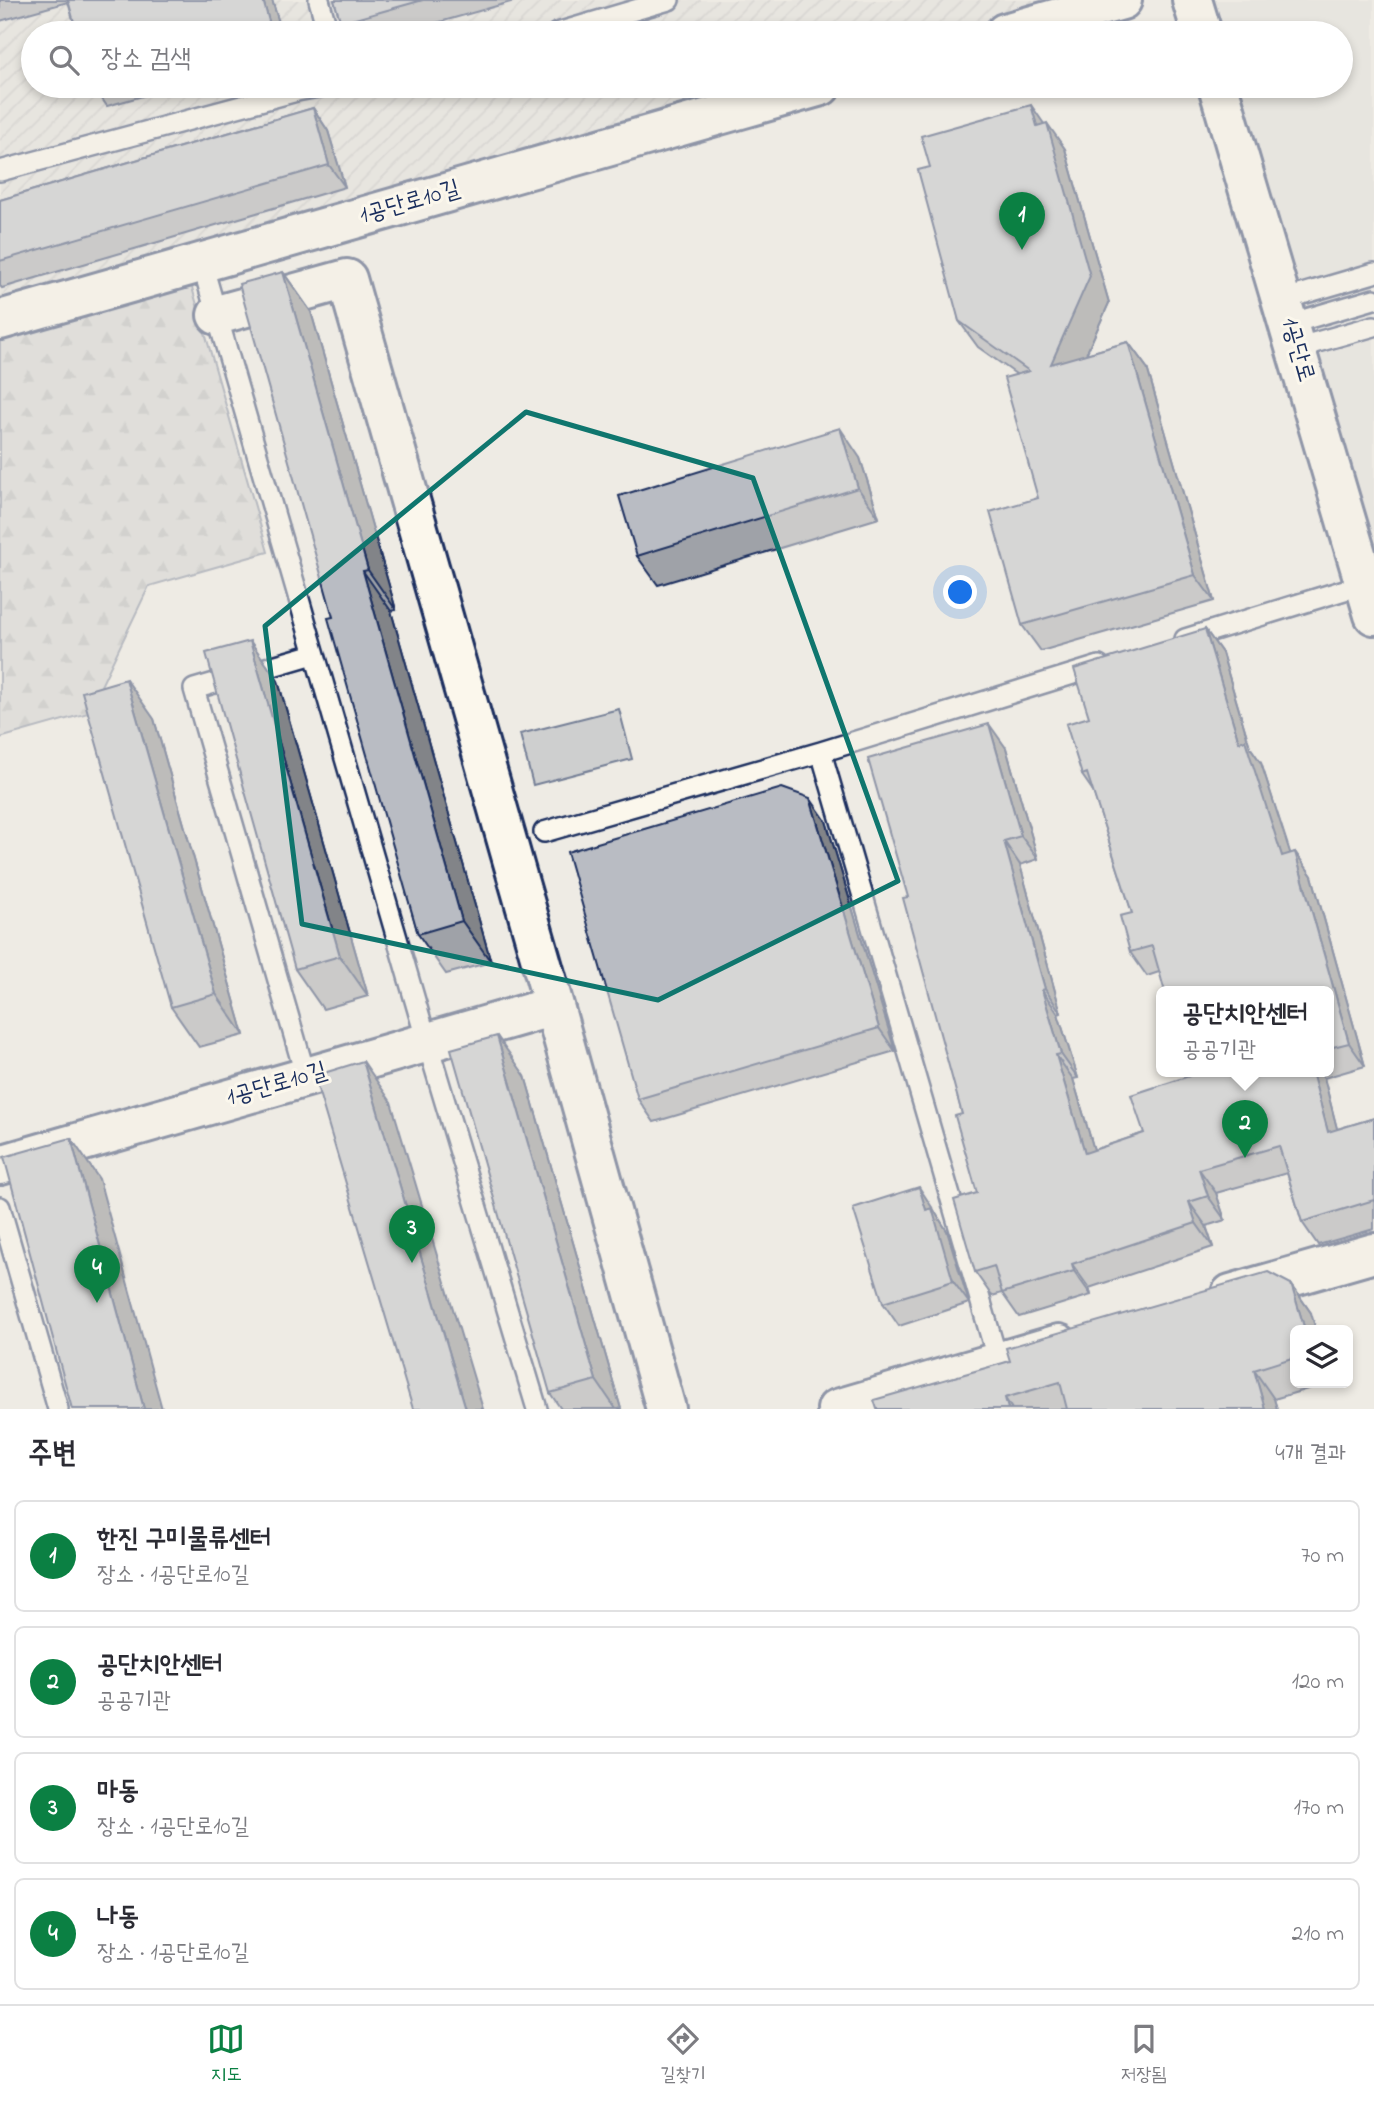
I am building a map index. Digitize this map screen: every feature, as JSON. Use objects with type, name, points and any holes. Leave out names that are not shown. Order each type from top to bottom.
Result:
[{"type":"street","points":[[1048,21],[1122,0]]},
{"type":"street","points":[[1192,0],[1198,21]]},
{"type":"street","name":"1공단로10길","points":[[0,320],[779,98]]},
{"type":"street","name":"1공단로","points":[[1222,98],[1369,599]]},
{"type":"street","points":[[212,298],[347,279],[666,1409]]},
{"type":"street","name":"1공단로10길","points":[[0,1165],[554,1006]]},
{"type":"street","points":[[1199,1303],[1374,1253]]},
{"type":"street","points":[[842,1408],[1092,1334]]},
{"type":"lane","points":[[319,0],[325,21]]},
{"type":"lane","points":[[598,21],[669,0]]},
{"type":"lane","points":[[0,171],[271,98]]},
{"type":"lane","points":[[1289,324],[1374,273]]},
{"type":"lane","points":[[212,298],[427,1042],[537,1409]]},
{"type":"lane","points":[[1289,324],[1374,299]]},
{"type":"lane","points":[[1289,324],[1374,326]]},
{"type":"lane","points":[[1166,645],[1369,599]]},
{"type":"lane","points":[[306,1077],[194,689],[314,654]]},
{"type":"lane","points":[[544,832],[821,752],[1112,662]]},
{"type":"lane","points":[[821,752],[998,1361]]},
{"type":"lane","points":[[0,1207],[58,1409]]},
{"type":"highlighted area","points":[[526,412],[753,478],[898,881],[658,1000],[302,924],[265,626]]},
{"type":"shaded area","points":[[0,0],[1122,0],[1048,21],[21,21],[21,98],[779,98],[0,320]]},
{"type":"shaded area","points":[[1192,0],[1374,0],[1374,615],[1222,98],[1353,98],[1353,21],[1198,21]]},
{"type":"green space","points":[[191,284],[268,552],[149,586],[88,713],[0,738],[0,339]]},
{"type":"green space","points":[[619,709],[632,759],[533,785],[520,734]]},
{"type":"building","points":[[68,0],[263,0],[269,21],[74,21]]},
{"type":"building","points":[[334,0],[423,0],[348,21],[340,21]]},
{"type":"building","points":[[1031,105],[1037,126],[1047,123],[1090,276],[1051,364],[1128,342],[1195,575],[1022,625],[990,512],[1038,498],[1004,378],[1029,371],[959,321],[918,170],[930,167],[921,136]]},
{"type":"building","points":[[313,108],[329,165],[0,261],[0,200]]},
{"type":"building","points":[[283,272],[368,570],[363,571],[462,921],[418,934],[328,618],[333,617],[239,284]]},
{"type":"building","points":[[840,428],[858,488],[637,556],[619,496]]},
{"type":"building","points":[[1205,629],[1239,742],[1245,740],[1282,856],[1295,852],[1333,986],[1163,986],[1152,946],[1130,952],[1120,916],[1132,913],[1087,773],[1082,775],[1066,724],[1089,717],[1074,669]]},
{"type":"building","points":[[250,641],[340,956],[295,969],[206,653]]},
{"type":"building","points":[[126,679],[216,994],[171,1007],[82,692]]},
{"type":"building","points":[[989,724],[1021,836],[1004,841],[1061,1054],[1056,1055],[1085,1153],[1144,1133],[1131,1095],[1186,1077],[1313,1077],[1328,1132],[1374,1118],[1374,1200],[1302,1222],[1279,1146],[1199,1169],[1208,1196],[1189,1202],[1196,1223],[1072,1264],[1074,1271],[1002,1293],[994,1266],[975,1272],[954,1200],[977,1193],[955,1116],[962,1114],[903,898],[908,897],[868,759]]},
{"type":"building","points":[[782,788],[810,798],[879,1028],[638,1099],[567,852]]},
{"type":"building","points":[[1334,990],[1349,1043],[1334,1047]]},
{"type":"building","points":[[497,1036],[596,1380],[550,1393],[451,1049]]},
{"type":"building","points":[[363,1061],[466,1409],[413,1409],[314,1076]]},
{"type":"building","points":[[71,1138],[144,1409],[72,1409],[4,1157]]},
{"type":"building","points":[[919,1187],[926,1210],[932,1208],[953,1281],[883,1303],[853,1208]]},
{"type":"building","points":[[1268,1272],[1291,1284],[1303,1325],[1290,1325],[1290,1359],[1254,1370],[1265,1409],[1067,1409],[1060,1382],[1005,1398],[1008,1409],[877,1409],[874,1400],[1010,1361],[1006,1348]]},
{"type":"place","name":"한진 구미물류센터","points":[[1022,250]]},
{"type":"place","name":"공단치안센터","points":[[1245,1158]]},
{"type":"place","name":"마동","points":[[412,1263]]},
{"type":"place","name":"나동","points":[[97,1303]]}]
